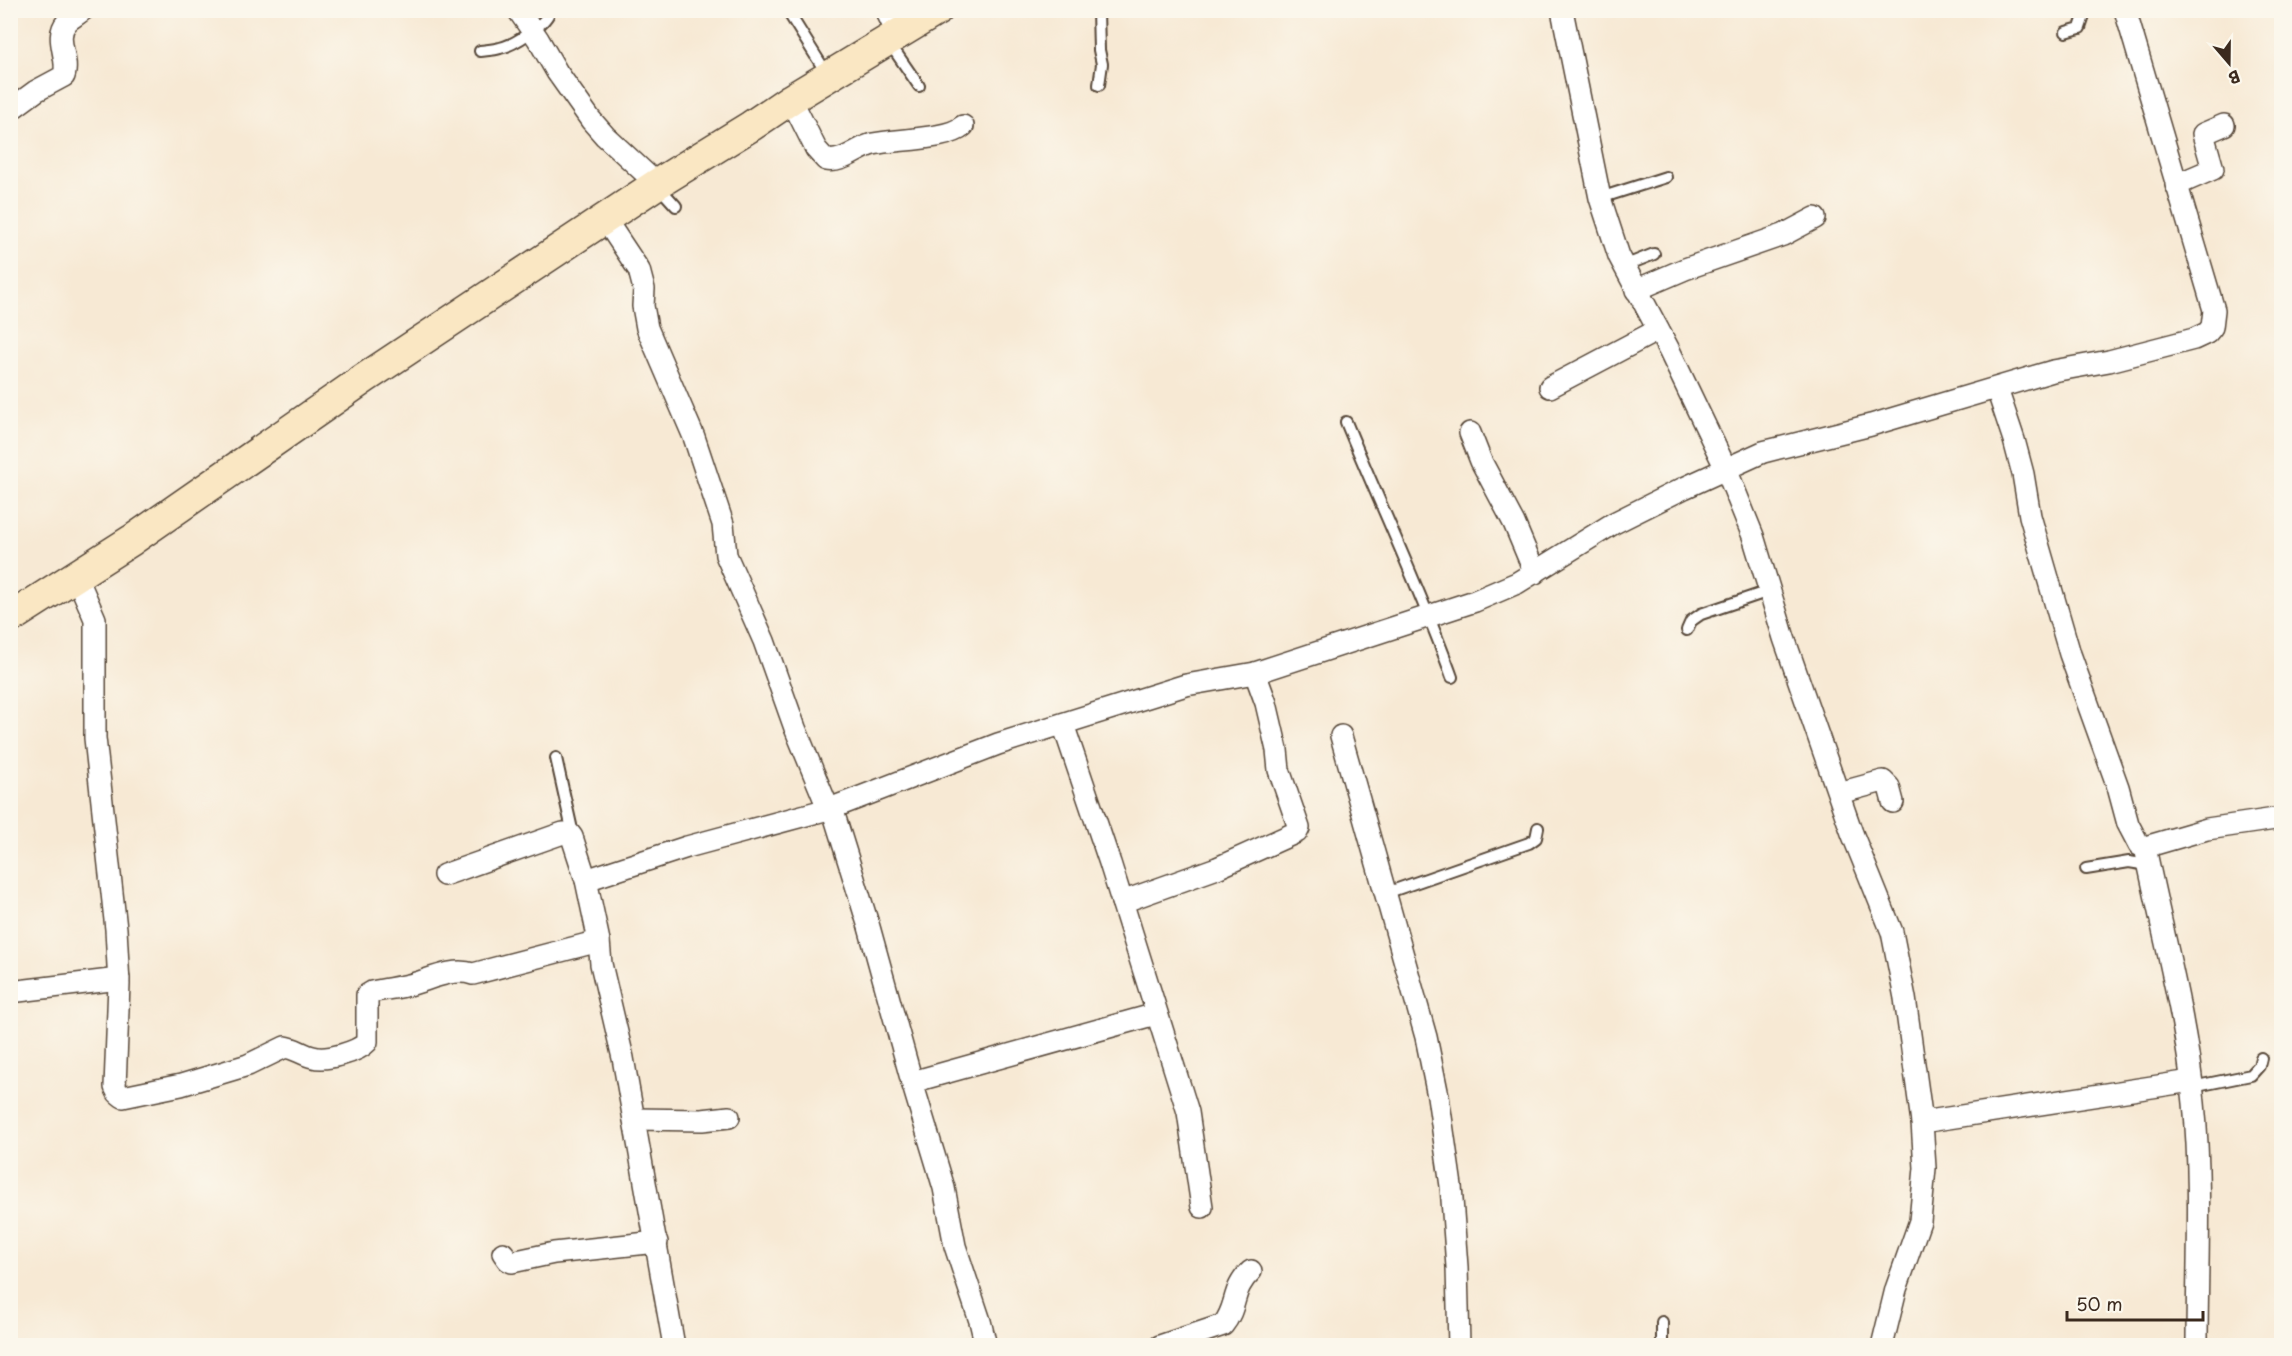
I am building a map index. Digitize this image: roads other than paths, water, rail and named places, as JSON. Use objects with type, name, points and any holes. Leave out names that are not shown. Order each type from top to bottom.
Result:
[{"type":"street","points":[[10,110],[63,75],[66,64],[61,39],[62,31],[67,23],[84,10]]},
{"type":"street","points":[[518,10],[591,120],[654,182]]},
{"type":"street","points":[[10,618],[132,540],[375,372],[605,219],[654,182],[751,126],[791,99],[822,67],[892,29],[938,10]]},
{"type":"street","points":[[1562,10],[1571,48],[1581,115],[1604,197],[1627,264],[1648,285],[1658,330],[1726,469],[1753,536],[1784,638],[1850,790],[1852,833],[1892,932],[1926,1122],[1925,1168],[1920,1221],[1896,1289],[1882,1346]]},
{"type":"street","points":[[586,880],[687,847],[831,810],[998,744],[1064,727],[1186,685],[1256,677],[1431,621],[1517,583],[1614,523],[1762,452],[1870,425],[2053,371],[2109,361],[2194,339],[2207,333],[2214,320],[2214,310],[2125,10]]},
{"type":"street","points":[[791,99],[816,149],[826,160],[833,161],[872,145],[958,131],[963,126]]},
{"type":"street","points":[[2176,185],[2213,170],[2203,134],[2224,125]]},
{"type":"street","points":[[1648,285],[1783,235],[1815,218]]},
{"type":"street","points":[[605,219],[639,270],[644,289],[644,318],[694,437],[723,524],[726,555],[764,641],[795,728],[842,837],[944,1188],[953,1237],[986,1346]]},
{"type":"street","points":[[1550,387],[1658,330]]},
{"type":"street","points":[[1997,389],[2014,440],[2023,474],[2030,516],[2070,654],[2118,787],[2128,824],[2146,856],[2175,983],[2191,1084],[2198,1177],[2197,1346]]},
{"type":"street","points":[[1470,433],[1481,462],[1514,524],[1535,573]]},
{"type":"street","points":[[75,575],[87,597],[95,619],[94,738],[116,929],[119,979],[115,1087],[117,1093],[123,1097],[181,1085],[248,1065],[285,1047],[315,1058],[348,1053],[362,1048],[368,1042],[367,995],[372,992],[411,984],[438,975],[467,972],[473,974],[599,941]]},
{"type":"street","points":[[1122,902],[1217,868],[1297,832],[1299,824],[1279,770],[1277,750],[1266,703],[1256,677]]},
{"type":"street","points":[[1064,727],[1122,902],[1156,1014],[1166,1036],[1188,1112],[1202,1207]]},
{"type":"street","points":[[1341,736],[1426,1037],[1438,1096],[1451,1186],[1457,1267],[1459,1346]]},
{"type":"street","points":[[1850,790],[1883,781],[1889,787],[1893,802]]},
{"type":"street","points":[[2146,856],[2207,829],[2282,818]]},
{"type":"street","points":[[444,875],[563,833],[570,833],[586,880],[599,941],[601,964],[623,1058],[674,1346]]},
{"type":"street","points":[[10,992],[119,979]]},
{"type":"street","points":[[912,1082],[1156,1014]]},
{"type":"street","points":[[1926,1122],[2191,1084]]},
{"type":"street","points":[[634,1119],[729,1118]]},
{"type":"street","points":[[503,1253],[512,1262],[577,1250],[657,1242]]},
{"type":"street","points":[[1160,1346],[1224,1325],[1230,1317],[1241,1280],[1251,1271]]},
{"type":"lane","points":[[480,51],[500,49],[532,31],[547,18],[550,10]]},
{"type":"lane","points":[[787,10],[822,67]]},
{"type":"lane","points":[[1098,10],[1099,50],[1102,64],[1099,85]]},
{"type":"lane","points":[[2066,32],[2080,28],[2086,10]]},
{"type":"lane","points":[[892,29],[919,86]]},
{"type":"lane","points":[[1604,197],[1666,177]]},
{"type":"lane","points":[[1627,264],[1651,255]]},
{"type":"lane","points":[[1346,422],[1431,621],[1452,677]]},
{"type":"lane","points":[[1687,630],[1691,621],[1701,614],[1769,591]]},
{"type":"lane","points":[[556,758],[571,825],[570,833]]},
{"type":"lane","points":[[1386,893],[1529,843],[1536,838],[1538,828]]},
{"type":"lane","points":[[2086,869],[2129,862],[2140,865],[2146,856]]},
{"type":"lane","points":[[2191,1084],[2250,1075],[2259,1066],[2261,1058]]},
{"type":"lane","points":[[1662,1322],[1662,1346]]}]
